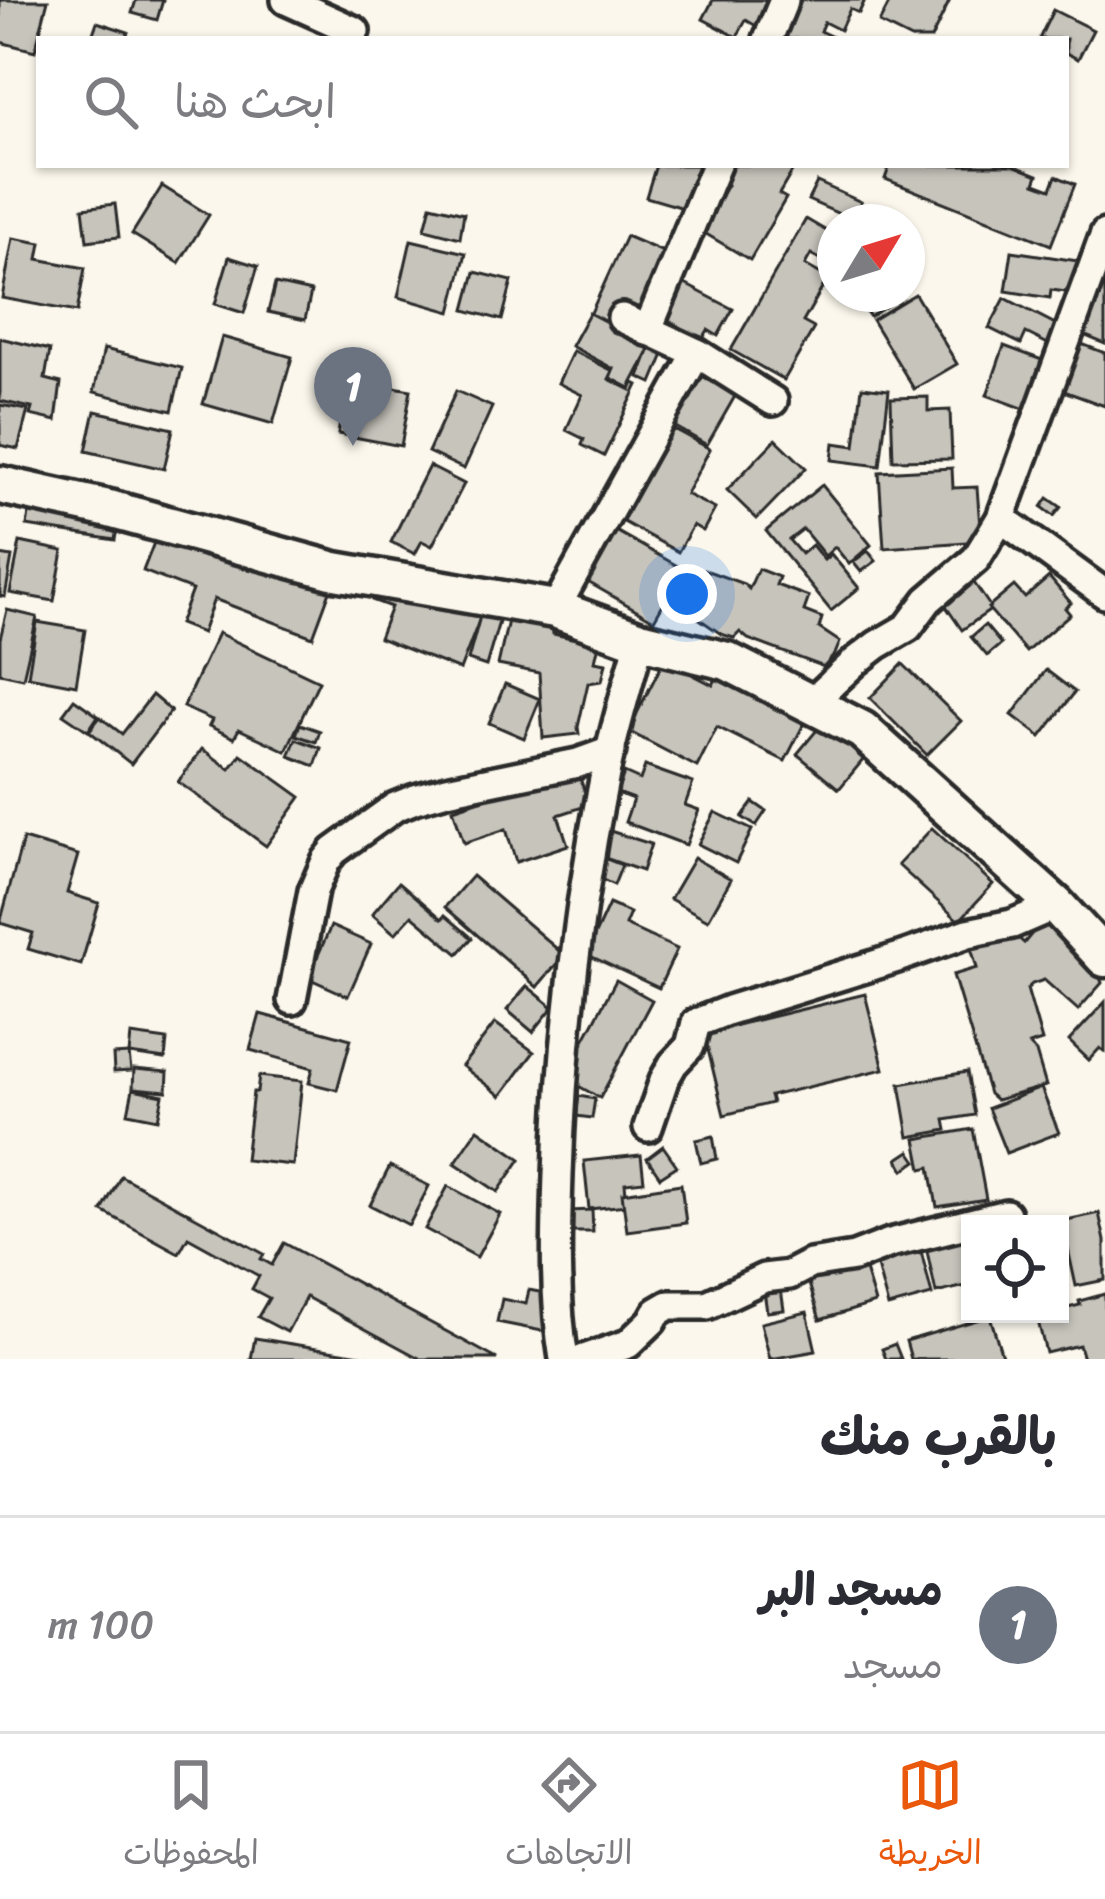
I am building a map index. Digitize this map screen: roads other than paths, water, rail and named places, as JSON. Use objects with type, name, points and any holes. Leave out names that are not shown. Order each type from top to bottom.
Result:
[{"type":"street","points":[[286,0],[356,31]]},
{"type":"street","points":[[769,36],[784,0]]},
{"type":"street","points":[[714,168],[634,325],[697,353],[773,400]]},
{"type":"street","points":[[809,705],[855,662],[908,627],[928,600],[976,559],[1001,518],[1105,234]]},
{"type":"street","points":[[555,609],[697,353]]},
{"type":"street","points":[[0,485],[109,509],[335,571],[555,609],[640,640],[728,661],[862,730],[1056,905],[1105,958]]},
{"type":"street","points":[[1001,518],[1105,594]]},
{"type":"street","points":[[564,1359],[556,1229],[569,1004],[611,751],[640,640]]},
{"type":"street","points":[[292,1000],[313,891],[326,861],[348,840],[395,807],[415,800],[558,768],[611,751]]},
{"type":"street","points":[[648,1127],[664,1080],[690,1046],[696,1023],[968,933],[1012,925],[1056,905]]},
{"type":"street","points":[[584,1359],[628,1344],[669,1305],[707,1305],[764,1278],[1006,1214]]},
{"type":"place","name":"مسجد البر","points":[[353,446]]}]
